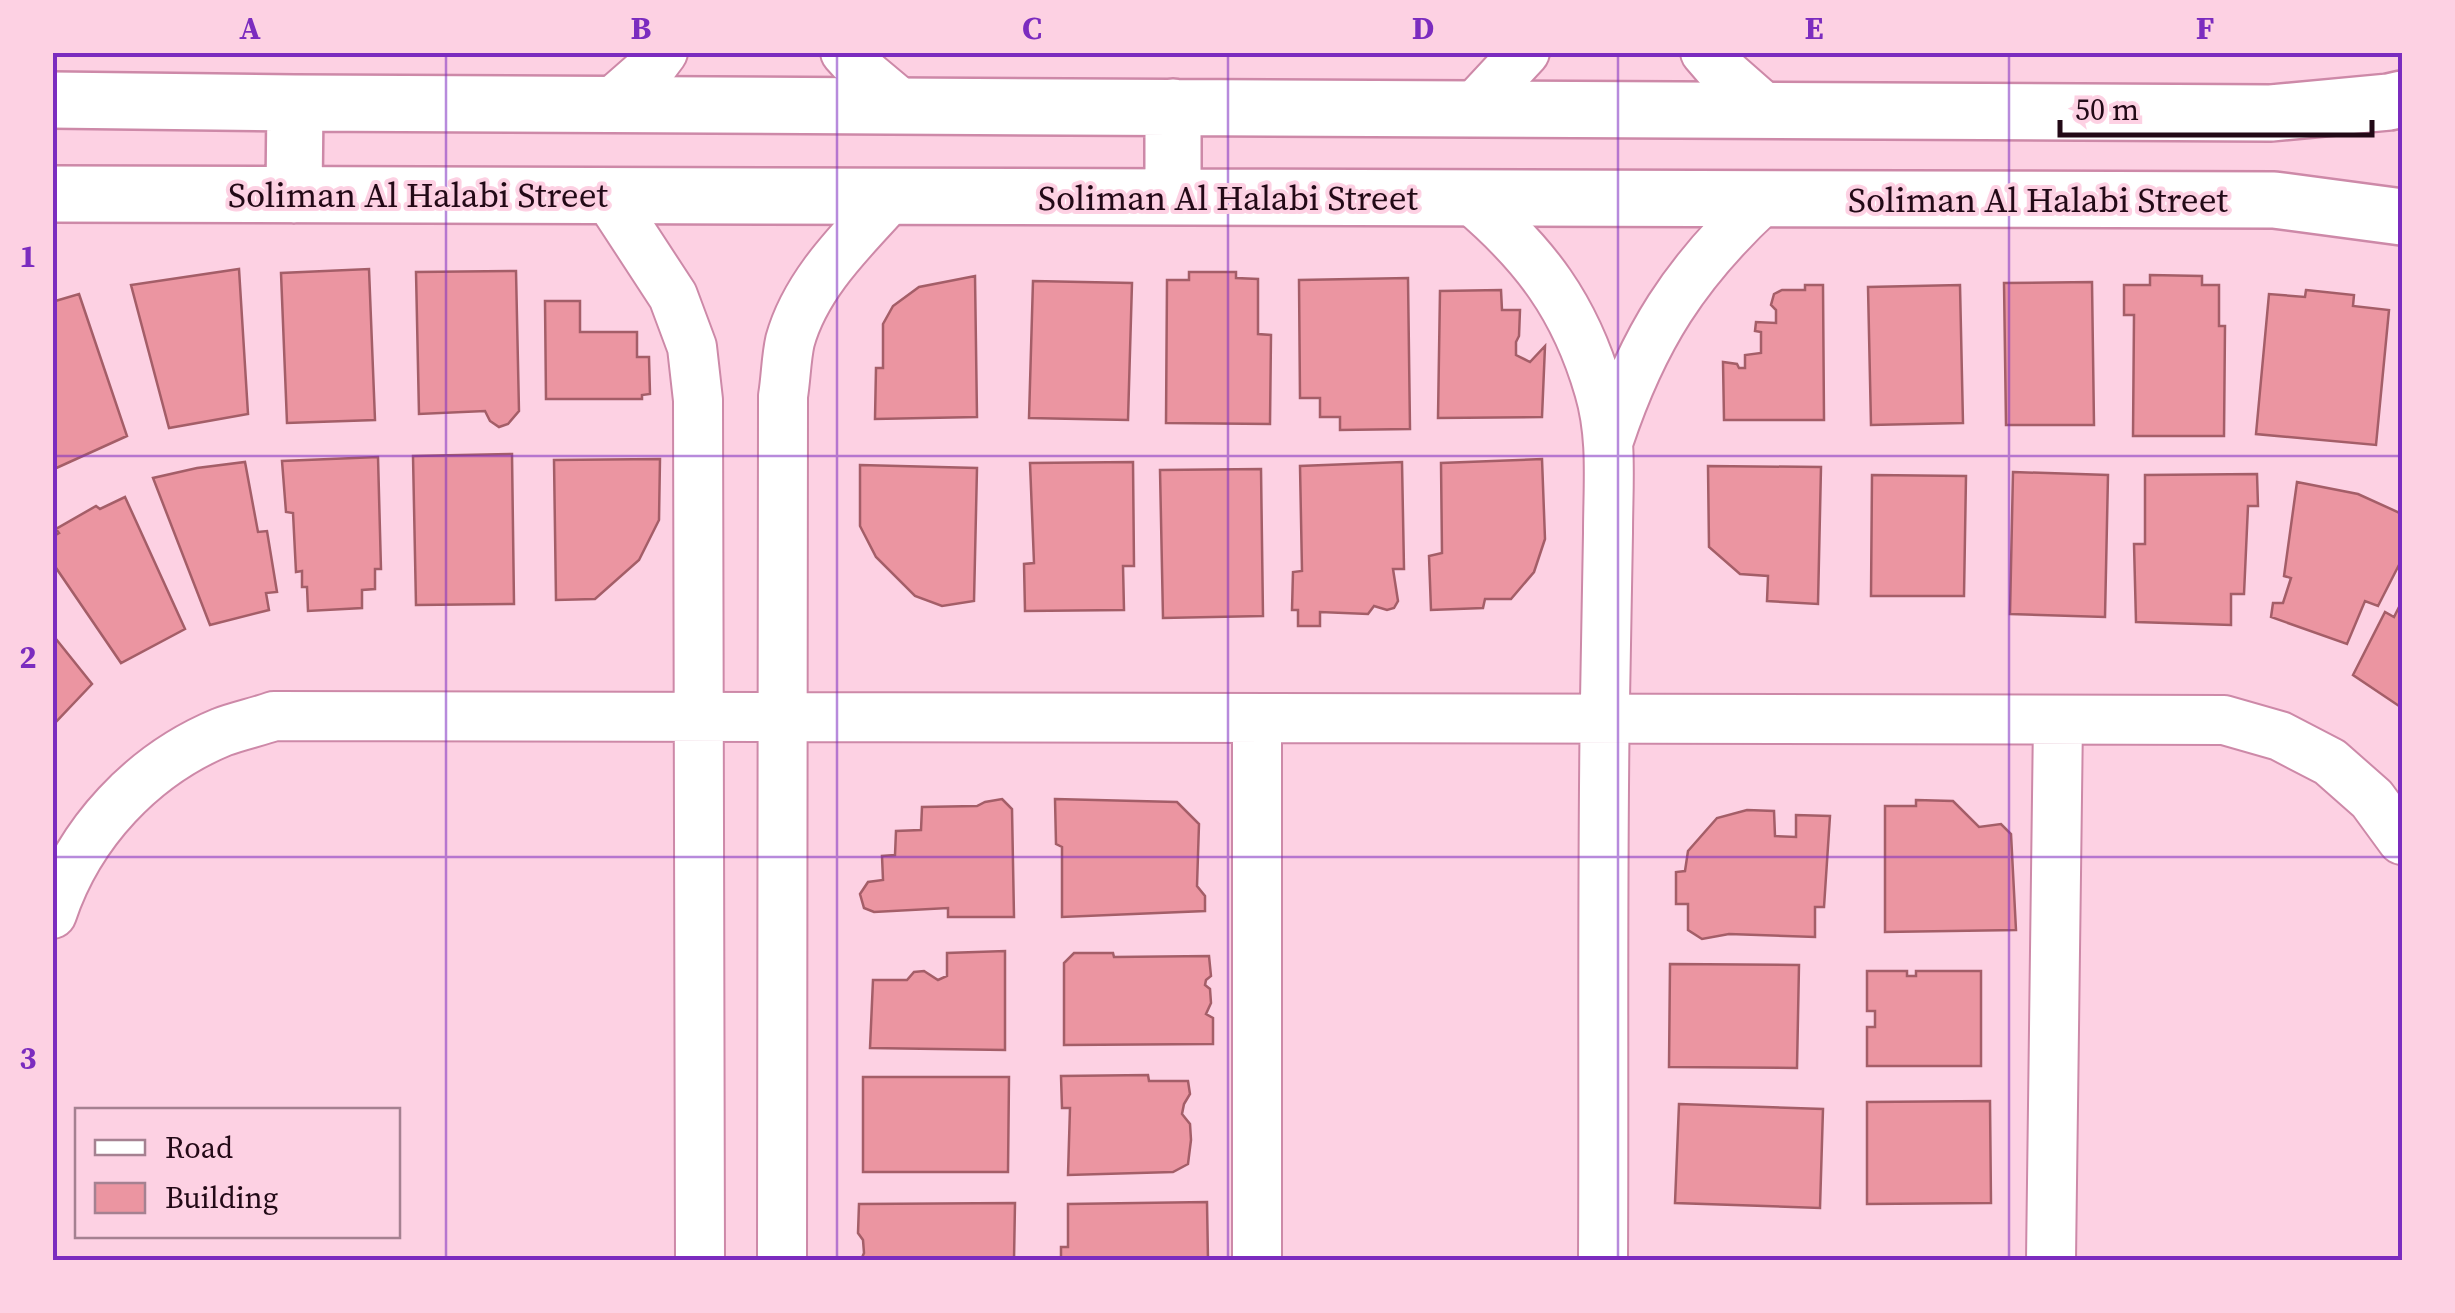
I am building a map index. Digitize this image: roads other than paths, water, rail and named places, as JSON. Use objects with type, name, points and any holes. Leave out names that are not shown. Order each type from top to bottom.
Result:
[{"type":"street","points":[[611,103],[651,68],[663,52]]},
{"type":"street","points":[[845,52],[902,104]]},
{"type":"street","points":[[1472,108],[1525,52]]},
{"type":"street","points":[[1706,52],[1767,110]]},
{"type":"street","points":[[55,99],[2270,113],[2402,99]]},
{"type":"street","points":[[294,194],[295,103]]},
{"type":"street","points":[[1173,107],[1173,197]]},
{"type":"street","points":[[1976,112],[1976,200]]},
{"type":"street","name":"Soliman Al Halabi Street","points":[[52,194],[2274,200],[2402,217]]},
{"type":"street","points":[[607,195],[673,296],[692,347],[698,400],[700,1260]]},
{"type":"street","points":[[782,1260],[783,396],[790,341],[812,290],[892,196]]},
{"type":"street","points":[[1470,200],[1506,230],[1538,266],[1565,306],[1590,363],[1609,440],[1603,1260]]},
{"type":"street","points":[[1609,440],[1624,394],[1668,308],[1728,232],[1764,200]]},
{"type":"street","points":[[52,914],[62,886],[94,831],[130,790],[173,757],[222,732],[274,716],[2224,720],[2280,736],[2330,762],[2372,799],[2402,840]]},
{"type":"street","points":[[1256,718],[1256,1260]]},
{"type":"street","points":[[2051,1260],[2058,720]]}]
